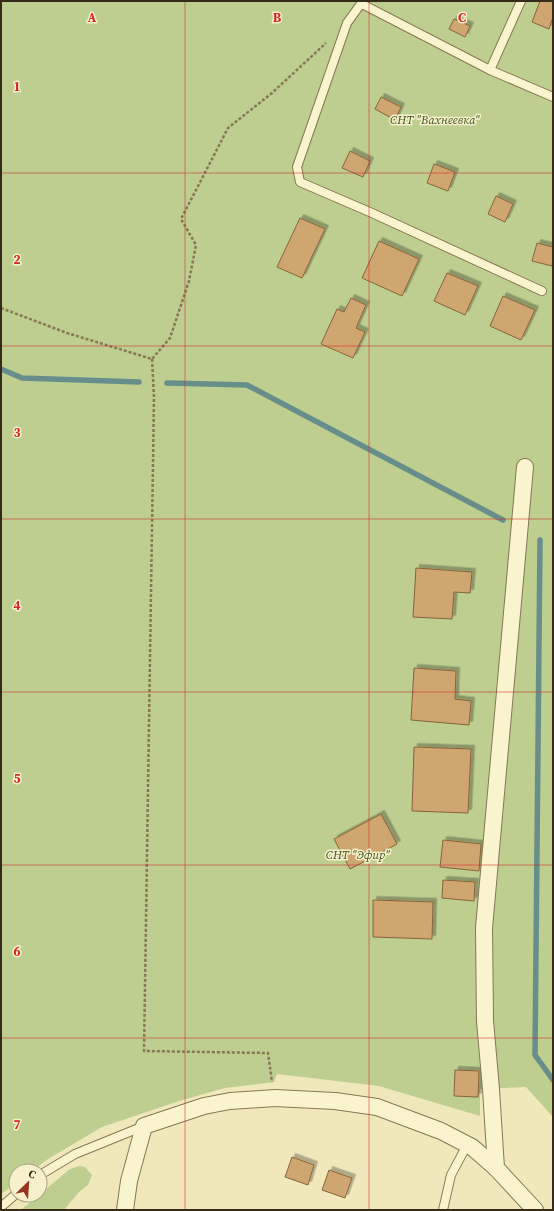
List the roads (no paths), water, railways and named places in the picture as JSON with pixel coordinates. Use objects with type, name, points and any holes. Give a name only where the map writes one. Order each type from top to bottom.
[{"type":"street","points":[[496,1168],[485,1021],[484,928],[525,467]]},
{"type":"street","points":[[117,1210],[129,1181],[144,1126],[204,1106],[230,1101],[275,1098],[335,1101],[377,1107],[441,1131],[467,1145],[496,1168],[535,1210]]},
{"type":"street","points":[[125,1210],[129,1181]]},
{"type":"lane","points":[[490,70],[521,1]]},
{"type":"lane","points":[[542,291],[372,213],[300,182],[297,167],[347,23],[363,2],[490,70],[553,97]]},
{"type":"lane","points":[[48,1170],[75,1154],[144,1126]]},
{"type":"lane","points":[[443,1210],[451,1175],[467,1145]]},
{"type":"waterway","points":[[1,369],[22,378],[139,382]]},
{"type":"waterway","points":[[167,383],[247,385],[503,520]]},
{"type":"waterway","points":[[540,540],[535,1055],[553,1080]]},
{"type":"park label","name":"СНТ \"Вахнеевка\"","points":[[435,120]]},
{"type":"park label","name":"СНТ \"Эфир\"","points":[[358,855]]}]
